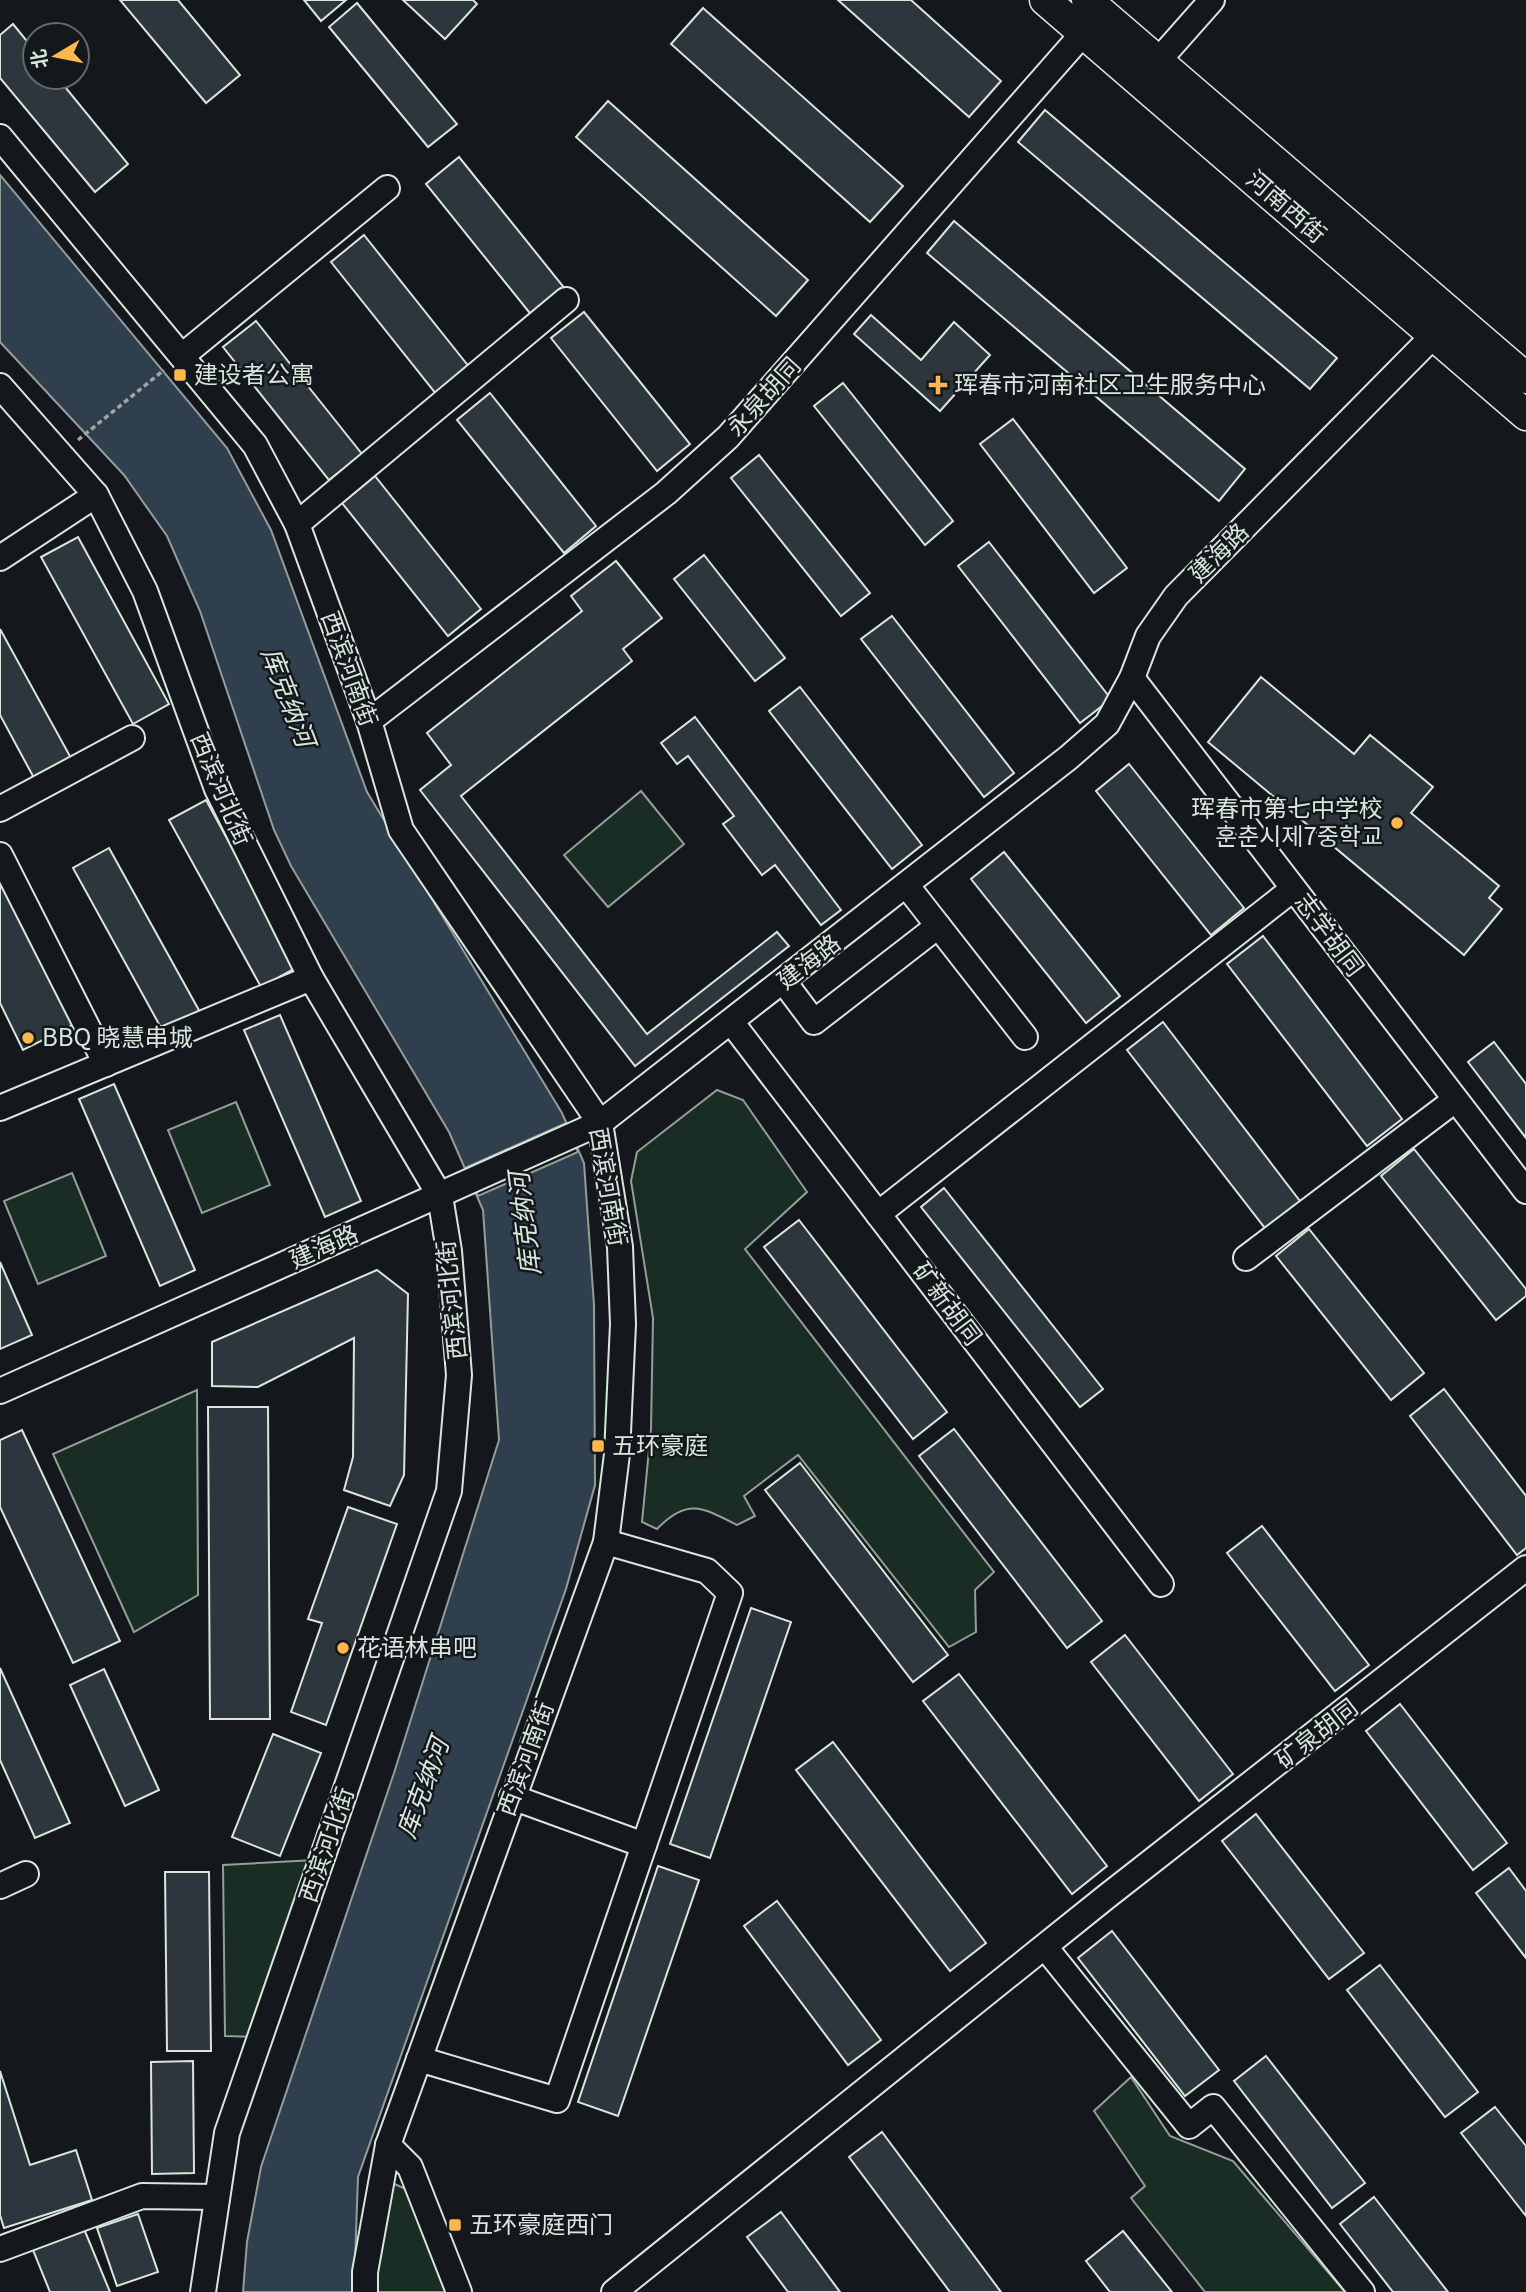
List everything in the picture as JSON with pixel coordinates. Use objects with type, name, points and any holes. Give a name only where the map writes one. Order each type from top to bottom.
[{"type":"main road","name":"河南西街","points":[[1045,0],[1091,15],[1158,61],[1444,326],[1526,415]]},
{"type":"main road","name":"河南西街","points":[[1091,15],[1444,326],[1526,378]]},
{"type":"street","points":[[1158,61],[1212,0]]},
{"type":"street","name":"永泉胡同","points":[[369,720],[666,492],[729,437],[1091,15]]},
{"type":"street","name":"西滨河南街","points":[[0,137],[175,361],[255,445],[297,524],[369,720],[401,830],[600,1124],[620,1247],[623,1324],[617,1454],[606,1542],[388,2145],[365,2272],[365,2292]]},
{"type":"street","points":[[175,361],[387,188]]},
{"type":"street","points":[[297,524],[566,300]]},
{"type":"street","name":"建海路","points":[[0,1391],[600,1124],[907,886],[1107,724],[1132,678],[1148,636],[1176,596],[1444,326]]},
{"type":"street","name":"西滨河北街","points":[[0,386],[96,495],[145,591],[217,789],[311,978],[448,1192],[449,1251],[459,1375],[449,1490],[227,2133],[203,2292]]},
{"type":"street","points":[[0,558],[96,495]]},
{"type":"street","name":"志学胡同","points":[[1132,678],[1526,1191]]},
{"type":"street","points":[[0,809],[132,738]]},
{"type":"street","points":[[0,855],[106,1064]]},
{"type":"street","points":[[907,886],[1025,1037]]},
{"type":"street","points":[[878,1214],[1293,889]]},
{"type":"street","points":[[783,982],[814,1022],[938,926]]},
{"type":"street","points":[[0,1108],[311,978]]},
{"type":"street","name":"矿新胡同","points":[[732,1023],[1161,1584]]},
{"type":"street","points":[[1246,1258],[1455,1101]]},
{"type":"street","points":[[419,2059],[556,2100],[730,1592],[707,1571],[606,1542]]},
{"type":"street","name":"矿泉胡同","points":[[614,2292],[1106,1897],[1526,1568]]},
{"type":"street","points":[[512,1797],[644,1844]]},
{"type":"street","points":[[0,1886],[26,1874]]},
{"type":"street","points":[[1045,1947],[1189,2126],[1213,2107],[1362,2292]]},
{"type":"street","points":[[388,2145],[410,2168],[459,2292]]},
{"type":"street","points":[[0,2249],[142,2196],[217,2197]]},
{"type":"path","points":[[82,436],[175,361]]},
{"type":"green space","points":[[641,791],[684,844],[608,907],[564,855]]},
{"type":"green space","points":[[717,1090],[743,1100],[807,1192],[745,1249],[994,1572],[975,1590],[976,1632],[949,1647],[798,1455],[744,1496],[755,1516],[737,1525],[704,1510],[695,1509],[677,1513],[657,1529],[642,1522],[651,1429],[653,1318],[631,1181],[637,1152]]},
{"type":"green space","points":[[236,1102],[270,1185],[202,1213],[168,1130]]},
{"type":"green space","points":[[72,1173],[106,1256],[38,1284],[4,1201]]},
{"type":"green space","points":[[197,1390],[198,1595],[134,1632],[53,1454]]},
{"type":"green space","points":[[314,1860],[256,2037],[225,2036],[223,1865]]},
{"type":"green space","points":[[1131,2077],[1170,2136],[1233,2161],[1345,2292],[1205,2292],[1131,2198],[1145,2186],[1094,2111]]},
{"type":"green space","points":[[390,2182],[408,2190],[449,2292],[376,2292],[375,2270]]},
{"type":"water","name":"库克纳河","points":[[0,175],[227,448],[271,530],[367,792],[562,1113],[584,1163],[594,1305],[595,1485],[566,1589],[358,2177],[354,2292],[243,2292],[247,2242],[261,2167],[394,1773],[499,1440],[483,1210],[449,1132],[291,866],[274,830],[200,611],[167,536],[124,475],[0,342]]},
{"type":"pier","points":[[566,1123],[578,1152],[478,1196],[465,1168]]},
{"type":"building","points":[[120,0],[178,0],[240,75],[206,103]]},
{"type":"building","points":[[304,0],[346,0],[321,21]]},
{"type":"building","points":[[403,0],[473,0],[477,4],[445,39]]},
{"type":"building","points":[[838,0],[911,0],[1001,81],[969,117]]},
{"type":"building","points":[[357,3],[457,124],[428,147],[329,27]]},
{"type":"building","points":[[703,8],[903,186],[870,222],[671,44]]},
{"type":"building","points":[[13,24],[21,34],[21,91],[68,91],[128,164],[95,192],[0,78],[0,35]]},
{"type":"building","points":[[608,101],[808,280],[776,316],[576,137]]},
{"type":"building","points":[[1045,110],[1337,358],[1310,389],[1018,142]]},
{"type":"building","points":[[459,157],[566,290],[533,317],[426,184]]},
{"type":"building","points":[[954,221],[1245,469],[1219,501],[927,253]]},
{"type":"building","points":[[364,235],[470,368],[437,395],[331,262]]},
{"type":"building","points":[[584,312],[690,444],[657,471],[551,338]]},
{"type":"building","name":"珲春市河南社区卫生服务中心","points":[[871,315],[921,360],[954,322],[990,355],[940,411],[854,334]]},
{"type":"building","points":[[256,321],[362,454],[329,480],[223,347]]},
{"type":"building","points":[[843,383],[953,521],[925,545],[814,406]]},
{"type":"building","points":[[490,393],[596,526],[564,553],[457,420]]},
{"type":"building","points":[[1013,419],[1127,568],[1094,593],[980,444]]},
{"type":"building","points":[[759,455],[870,593],[841,616],[731,478]]},
{"type":"building","points":[[375,476],[481,609],[448,636],[342,503]]},
{"type":"building","points":[[78,537],[169,704],[133,724],[41,557]]},
{"type":"building","points":[[989,542],[1111,699],[1080,723],[958,566]]},
{"type":"building","points":[[704,555],[785,658],[755,681],[674,579]]},
{"type":"building","points":[[616,561],[662,618],[623,649],[632,661],[461,796],[647,1034],[777,932],[789,946],[635,1066],[420,790],[451,765],[427,733],[582,611],[571,596]]},
{"type":"building","points":[[892,616],[1014,773],[984,797],[861,639]]},
{"type":"building","points":[[0,629],[71,758],[34,778],[0,715]]},
{"type":"building","points":[[1261,677],[1354,754],[1370,735],[1433,787],[1411,813],[1499,886],[1489,898],[1502,909],[1464,955],[1208,742]]},
{"type":"building","points":[[800,687],[922,845],[892,869],[769,711]]},
{"type":"building","points":[[695,717],[841,910],[821,925],[775,865],[762,875],[723,824],[734,816],[688,756],[677,764],[661,743]]},
{"type":"building","points":[[1129,764],[1244,908],[1211,935],[1096,791]]},
{"type":"building","points":[[206,800],[297,967],[261,987],[169,820]]},
{"type":"building","points":[[109,848],[201,1014],[165,1035],[73,868]]},
{"type":"building","points":[[1004,852],[1120,996],[1086,1023],[971,879]]},
{"type":"building","points":[[0,878],[73,1025],[23,1050],[0,1003]]},
{"type":"building","points":[[1263,936],[1402,1119],[1367,1146],[1227,964]]},
{"type":"building","points":[[280,1015],[361,1201],[325,1217],[244,1030]]},
{"type":"building","points":[[1163,1022],[1303,1205],[1268,1232],[1127,1050]]},
{"type":"building","points":[[1494,1042],[1526,1084],[1526,1138],[1468,1062]]},
{"type":"building","points":[[114,1084],[195,1270],[160,1286],[79,1099]]},
{"type":"building","points":[[1414,1149],[1526,1289],[1526,1296],[1496,1320],[1381,1176]]},
{"type":"building","points":[[944,1188],[1103,1389],[1080,1407],[921,1207]]},
{"type":"building","points":[[799,1220],[947,1412],[913,1439],[764,1247]]},
{"type":"building","points":[[1309,1229],[1424,1373],[1391,1400],[1276,1256]]},
{"type":"building","points":[[0,1262],[32,1335],[0,1349]]},
{"type":"building","points":[[377,1270],[408,1294],[404,1475],[390,1506],[344,1490],[353,1457],[354,1338],[258,1387],[212,1386],[212,1342]]},
{"type":"building","points":[[1444,1389],[1526,1496],[1526,1548],[1517,1555],[1410,1416]]},
{"type":"building","points":[[208,1407],[268,1407],[270,1719],[210,1719]]},
{"type":"building","points":[[954,1429],[1102,1621],[1067,1648],[919,1456]]},
{"type":"building","points":[[22,1430],[120,1641],[73,1663],[0,1507],[0,1440]]},
{"type":"building","points":[[800,1463],[948,1655],[913,1682],[765,1490]]},
{"type":"building","points":[[348,1507],[397,1524],[326,1725],[291,1712],[322,1623],[308,1619]]},
{"type":"building","points":[[1262,1526],[1369,1665],[1335,1691],[1227,1553]]},
{"type":"building","points":[[751,1608],[791,1622],[710,1858],[670,1844]]},
{"type":"building","points":[[1125,1635],[1233,1774],[1199,1801],[1091,1662]]},
{"type":"building","points":[[0,1668],[70,1823],[35,1838],[0,1760]]},
{"type":"building","points":[[104,1669],[159,1790],[125,1806],[70,1685]]},
{"type":"building","points":[[959,1674],[1107,1866],[1072,1894],[923,1701]]},
{"type":"building","points":[[1400,1704],[1507,1843],[1473,1870],[1366,1731]]},
{"type":"building","points":[[273,1734],[321,1753],[280,1856],[232,1837]]},
{"type":"building","points":[[833,1742],[986,1943],[950,1971],[796,1770]]},
{"type":"building","points":[[1256,1814],[1364,1953],[1329,1979],[1222,1841]]},
{"type":"building","points":[[658,1866],[699,1880],[618,2116],[578,2102]]},
{"type":"building","points":[[1509,1868],[1526,1891],[1526,1958],[1476,1893]]},
{"type":"building","points":[[165,1872],[209,1872],[211,2051],[167,2051]]},
{"type":"building","points":[[777,1901],[881,2040],[848,2065],[744,1926]]},
{"type":"building","points":[[1112,1931],[1219,2070],[1185,2096],[1078,1958]]},
{"type":"building","points":[[1380,1965],[1478,2092],[1445,2117],[1347,1990]]},
{"type":"building","points":[[1266,2056],[1365,2183],[1332,2208],[1234,2081]]},
{"type":"building","points":[[193,2061],[194,2173],[152,2174],[151,2062]]},
{"type":"building","points":[[0,2071],[30,2165],[76,2150],[92,2200],[4,2228],[0,2215]]},
{"type":"building","points":[[1495,2107],[1526,2146],[1526,2216],[1461,2133]]},
{"type":"building","points":[[882,2132],[1001,2292],[950,2292],[849,2157]]},
{"type":"building","points":[[1374,2197],[1448,2292],[1393,2292],[1340,2224]]},
{"type":"building","points":[[781,2212],[840,2292],[788,2292],[747,2237]]},
{"type":"building","points":[[138,2214],[158,2272],[117,2286],[97,2228]]},
{"type":"building","points":[[82,2224],[110,2292],[50,2292],[31,2245]]},
{"type":"building","points":[[1123,2231],[1172,2292],[1110,2292],[1086,2261]]},
{"type":"place","name":"建设者公寓","points":[[180,375]]},
{"type":"place","name":"珲春市河南社区卫生服务中心","points":[[938,385]]},
{"type":"place","name":"珲春市第七中学校 훈춘시제7중학교","points":[[1397,823]]},
{"type":"place","name":"BBQ 晓慧串城","points":[[28,1038]]},
{"type":"place","name":"五环豪庭","points":[[598,1446]]},
{"type":"place","name":"花语林串吧","points":[[343,1648]]},
{"type":"place","name":"五环豪庭西门","points":[[455,2225]]}]
